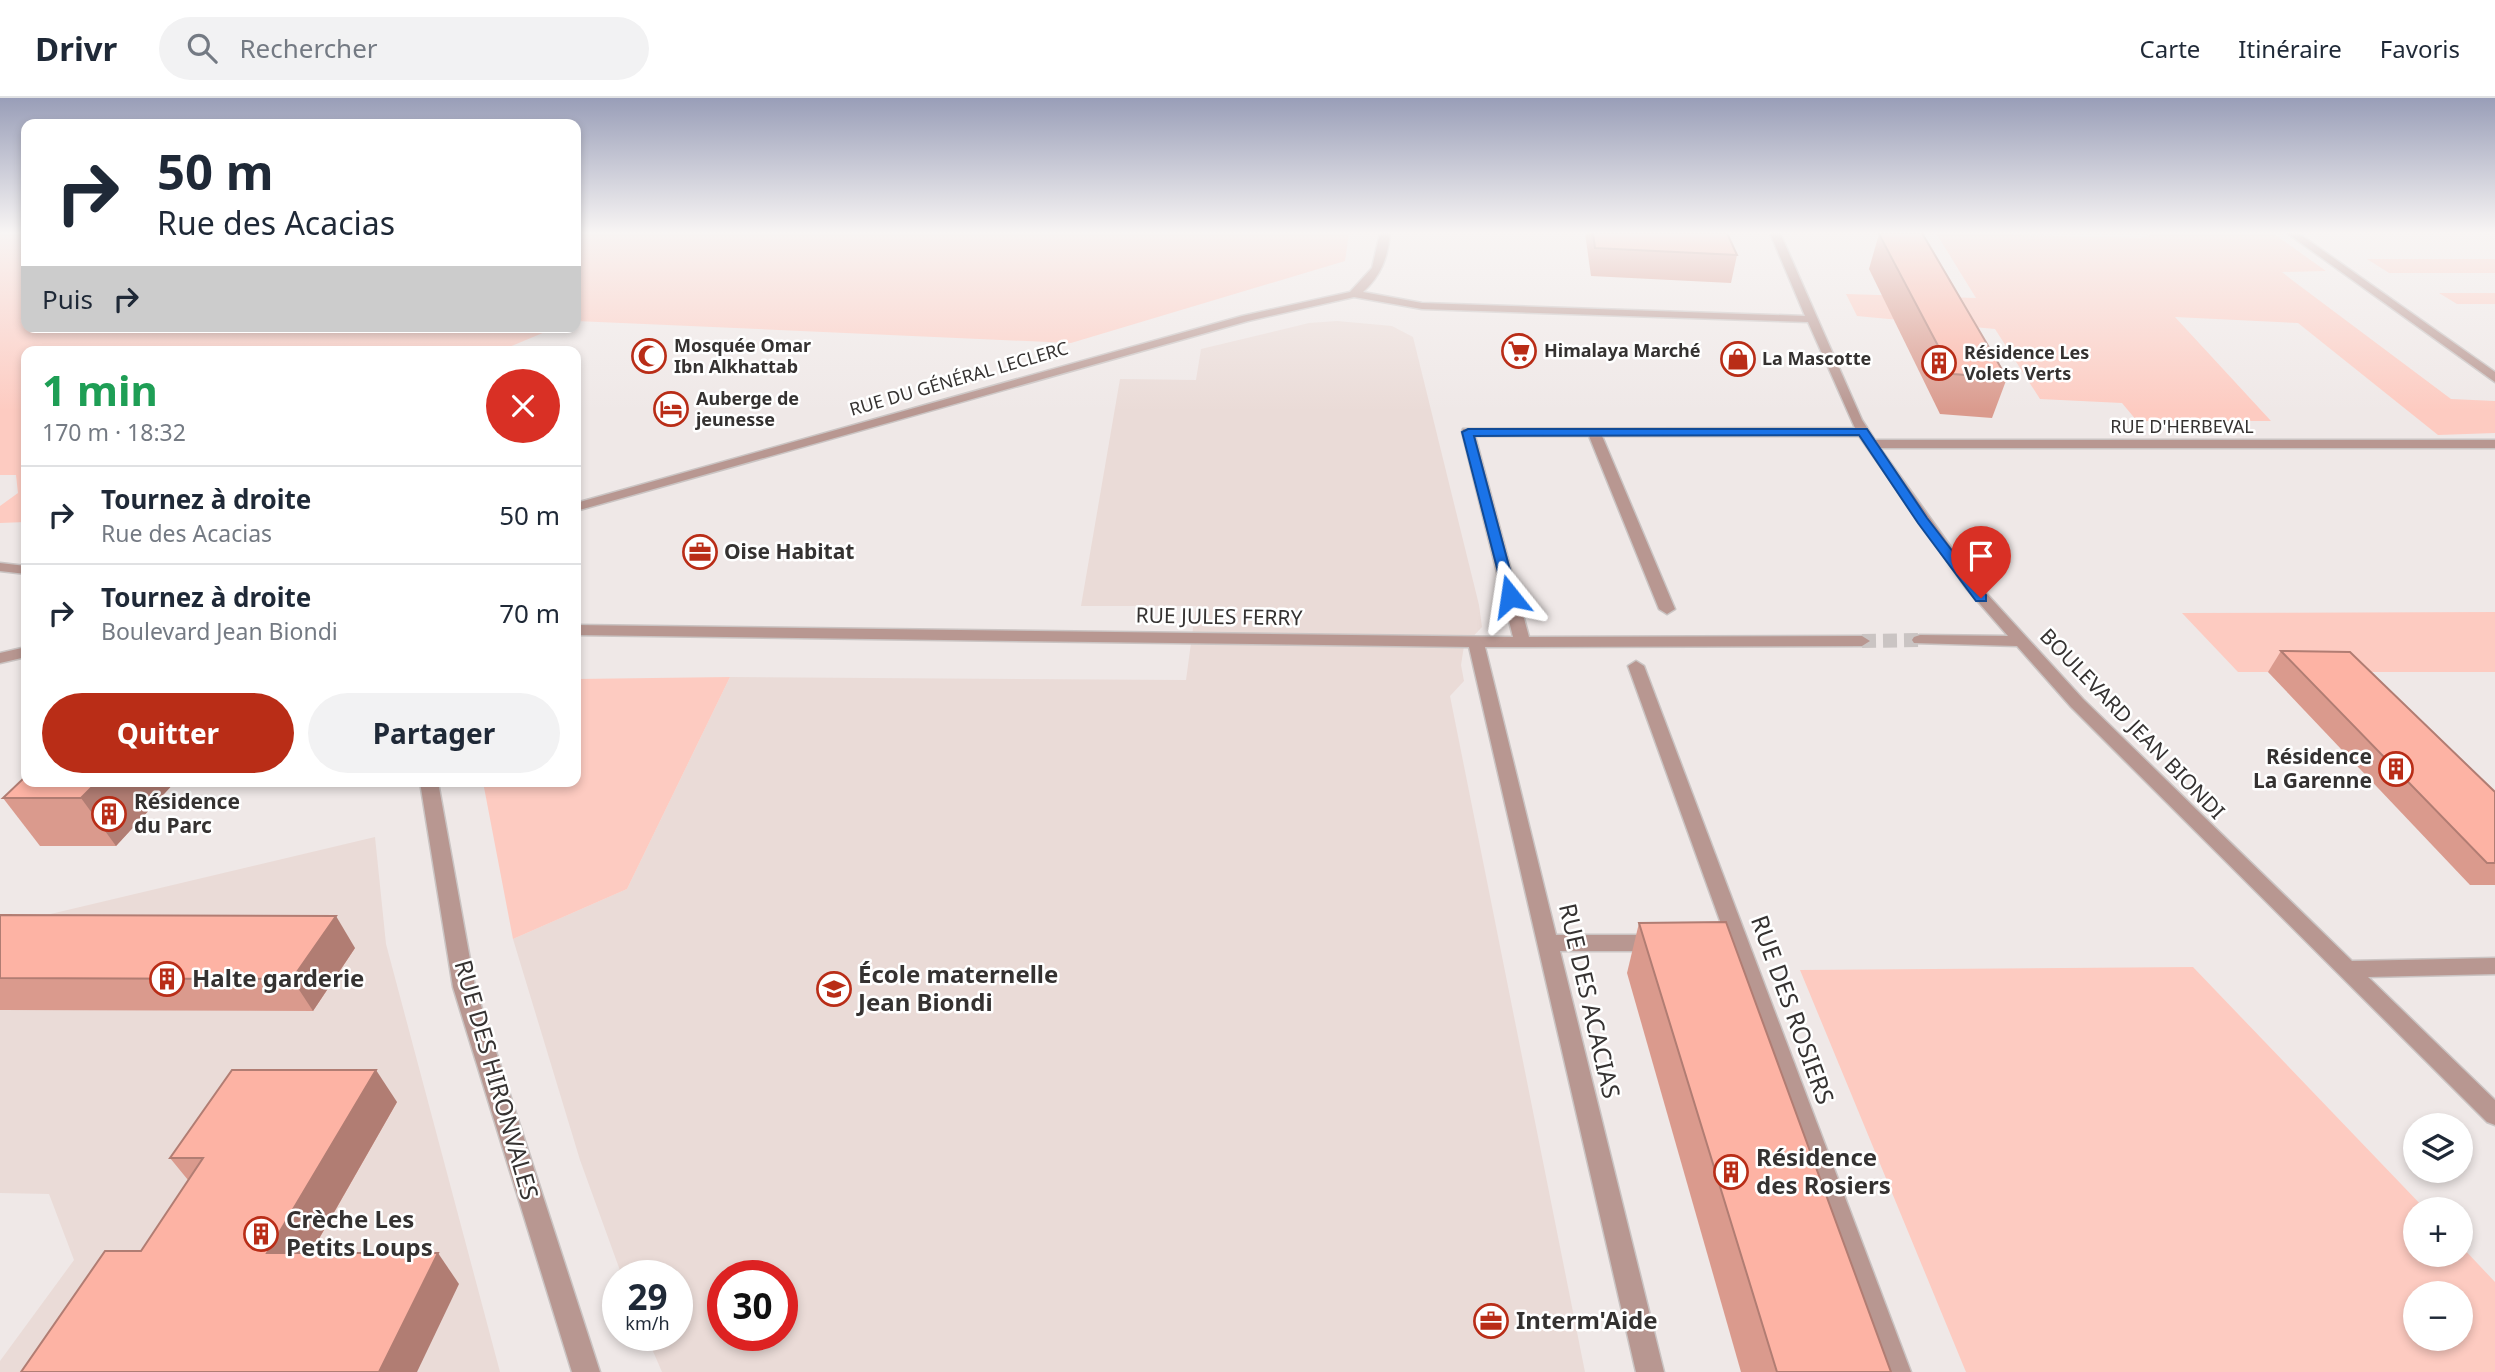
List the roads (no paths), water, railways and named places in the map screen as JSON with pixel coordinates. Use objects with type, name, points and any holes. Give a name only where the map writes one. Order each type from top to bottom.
[{"type":"street","name":"BOULEVARD JEAN BIONDI","points":[[1800,292],[1866,438],[1970,585],[2077,703],[2495,1115]]},
{"type":"street","points":[[2375,292],[2495,378]]},
{"type":"street","points":[[1354,294],[1408,305],[1811,320]]},
{"type":"street","name":"RUE DU GÉNÉRAL LECLERC","points":[[581,506],[1246,318],[1354,294]]},
{"type":"street","points":[[1522,642],[1468,432],[1866,438]]},
{"type":"street","points":[[1594,432],[1667,609]]},
{"type":"street","name":"RUE D'HERBEVAL","points":[[1866,438],[2495,444]]},
{"type":"street","points":[[0,566],[21,569]]},
{"type":"street","name":"RUE JULES FERRY","points":[[581,630],[1476,642],[1863,641]]},
{"type":"street","points":[[1920,640],[2020,641]]},
{"type":"street","name":"RUE DES ACACIAS","points":[[1476,642],[1650,1372]]},
{"type":"street","points":[[0,658],[21,653]]},
{"type":"street","name":"RUE DES ROSIERS","points":[[1636,666],[1898,1372]]},
{"type":"street","name":"RUE DES HIRONVALES","points":[[430,787],[464,987],[586,1372]]},
{"type":"street","points":[[1548,943],[1671,943]]},
{"type":"street","points":[[1712,943],[1740,943]]},
{"type":"street","points":[[2345,969],[2495,966]]},
{"type":"tunnel","points":[[1862,641],[1920,640]]},
{"type":"place","name":"Himalaya Marché","points":[[1519,351]]},
{"type":"place","name":"Mosquée Omar Ibn Alkhattab","points":[[649,356]]},
{"type":"place","name":"La Mascotte","points":[[1738,359]]},
{"type":"place","name":"Résidence Les Volets Verts","points":[[1939,363]]},
{"type":"place","name":"Auberge de jeunesse","points":[[671,409]]},
{"type":"place","name":"Oise Habitat","points":[[700,552]]},
{"type":"place","name":"Résidence La Garenne","points":[[2396,769]]},
{"type":"place","name":"Résidence du Parc","points":[[109,814]]},
{"type":"place","name":"Halte garderie","points":[[167,979]]},
{"type":"place","name":"École maternelle Jean Biondi","points":[[834,989]]},
{"type":"place","name":"Résidence des Rosiers","points":[[1731,1172]]},
{"type":"place","name":"Crèche Les Petits Loups","points":[[261,1234]]},
{"type":"place","name":"Interm'Aide","points":[[1491,1321]]}]
